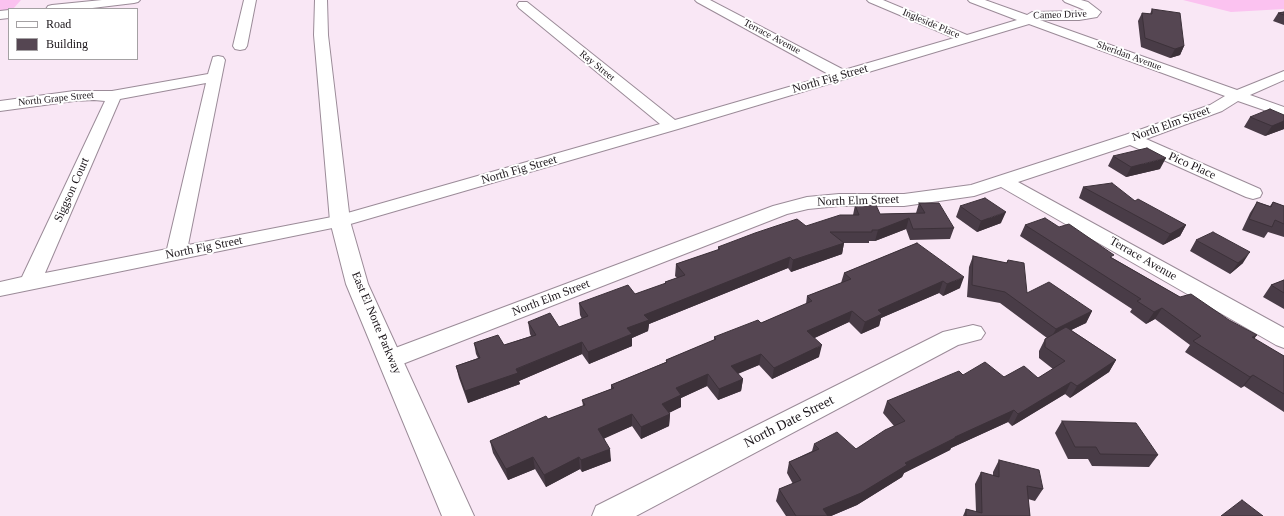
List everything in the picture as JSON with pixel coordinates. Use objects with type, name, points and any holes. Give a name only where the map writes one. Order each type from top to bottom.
[{"type":"main road","name":"East El Norte Parkway","points":[[321,0],[321,35],[340,221],[357,284],[391,359],[458,516]]},
{"type":"street","points":[[56,8],[74,4],[134,0]]},
{"type":"street","points":[[240,46],[250,0]]},
{"type":"street","name":"Terrace Avenue","points":[[701,0],[842,75]]},
{"type":"street","name":"Ingleside Place","points":[[873,0],[966,39]]},
{"type":"street","name":"Sheridan Avenue","points":[[974,0],[1284,112]]},
{"type":"street","name":"Cameo Drive","points":[[1024,18],[1079,16],[1093,14],[1095,12],[1084,5],[1069,0]]},
{"type":"street","name":"Ray Street","points":[[523,6],[672,126]]},
{"type":"street","name":"North Fig Street","points":[[0,289],[340,221],[672,126],[966,39],[1024,18]]},
{"type":"street","name":"North Grape Street","points":[[0,106],[94,94],[112,96],[216,69],[176,254]]},
{"type":"street","name":"North Elm Street","points":[[391,359],[780,210],[807,203],[839,200],[912,199],[974,190],[1216,108],[1237,95],[1284,75]]},
{"type":"street","name":"Siggson Court","points":[[30,283],[113,101],[112,96]]},
{"type":"street","name":"Pico Place","points":[[1130,138],[1253,193]]},
{"type":"street","name":"Terrace Avenue","points":[[1002,180],[1284,339]]},
{"type":"street","name":"North Date Street","points":[[608,516],[951,338],[973,333]]},
{"type":"shaded area","points":[[0,0],[21,0],[14,8],[8,8],[8,11],[0,12]]},
{"type":"shaded area","points":[[1183,0],[1284,0],[1284,9],[1231,12]]},
{"type":"building","points":[[1152,9],[1180,13],[1184,46],[1175,49],[1145,38],[1142,13],[1152,14]]},
{"type":"building","points":[[1270,109],[1284,115],[1284,121],[1272,126],[1250,117]]},
{"type":"building","points":[[1147,148],[1166,158],[1131,167],[1113,156]]},
{"type":"building","points":[[1112,183],[1135,201],[1138,199],[1186,225],[1170,234],[1083,187]]},
{"type":"building","points":[[985,198],[1006,212],[981,221],[960,206]]},
{"type":"building","points":[[1257,202],[1271,207],[1273,202],[1284,206],[1284,224],[1275,220],[1272,227],[1249,219]]},
{"type":"building","points":[[919,203],[939,203],[954,228],[913,229],[909,218],[878,230],[872,230],[872,232],[830,232],[844,243],[793,260],[790,257],[644,315],[649,320],[627,328],[632,334],[588,352],[582,342],[516,369],[518,373],[465,391],[456,366],[480,358],[474,343],[498,335],[504,345],[536,335],[528,322],[550,313],[559,327],[588,316],[579,303],[628,285],[635,294],[666,283],[665,282],[685,275],[676,264],[720,249],[718,247],[755,233],[797,219],[806,226],[840,215],[859,215],[855,205],[876,205],[880,214],[925,213]]},
{"type":"building","points":[[1045,218],[1059,227],[1069,224],[1114,255],[1110,257],[1180,297],[1191,294],[1229,320],[1257,335],[1252,337],[1284,356],[1284,394],[1253,375],[1250,377],[1193,341],[1201,336],[1162,308],[1154,312],[1137,301],[1141,299],[1025,225]]},
{"type":"building","points":[[1213,232],[1250,252],[1238,263],[1196,240]]},
{"type":"building","points":[[917,243],[964,277],[947,284],[943,281],[878,310],[882,314],[865,322],[852,311],[807,331],[822,345],[774,368],[761,354],[731,366],[743,379],[719,389],[708,374],[676,388],[681,395],[662,404],[670,414],[641,427],[632,414],[598,429],[610,449],[581,460],[579,457],[544,475],[533,457],[506,469],[490,441],[546,416],[548,419],[585,405],[582,400],[614,388],[611,385],[667,362],[666,360],[716,339],[714,337],[758,320],[761,323],[812,301],[807,296],[851,279],[844,273]]},
{"type":"building","points":[[973,256],[1007,263],[1008,260],[1024,263],[1027,293],[1049,282],[1092,311],[1056,329],[1005,292],[972,285]]},
{"type":"building","points":[[1284,280],[1284,293],[1271,285]]},
{"type":"building","points":[[1066,327],[1116,360],[1077,386],[1071,382],[1018,414],[1014,410],[955,437],[905,463],[907,465],[861,493],[823,509],[828,516],[796,516],[779,489],[801,480],[789,462],[819,449],[814,444],[837,432],[856,449],[885,430],[905,421],[887,401],[959,371],[963,375],[985,362],[1004,377],[1024,366],[1038,378],[1065,361],[1045,347],[1045,339]]},
{"type":"building","points":[[1062,421],[1136,423],[1158,455],[1100,454],[1096,447],[1075,447]]},
{"type":"building","points":[[999,460],[1039,470],[1043,489],[1027,486],[1030,516],[966,516],[966,509],[982,513],[981,472],[999,477]]},
{"type":"building","points":[[1242,500],[1263,516],[1221,516]]}]
